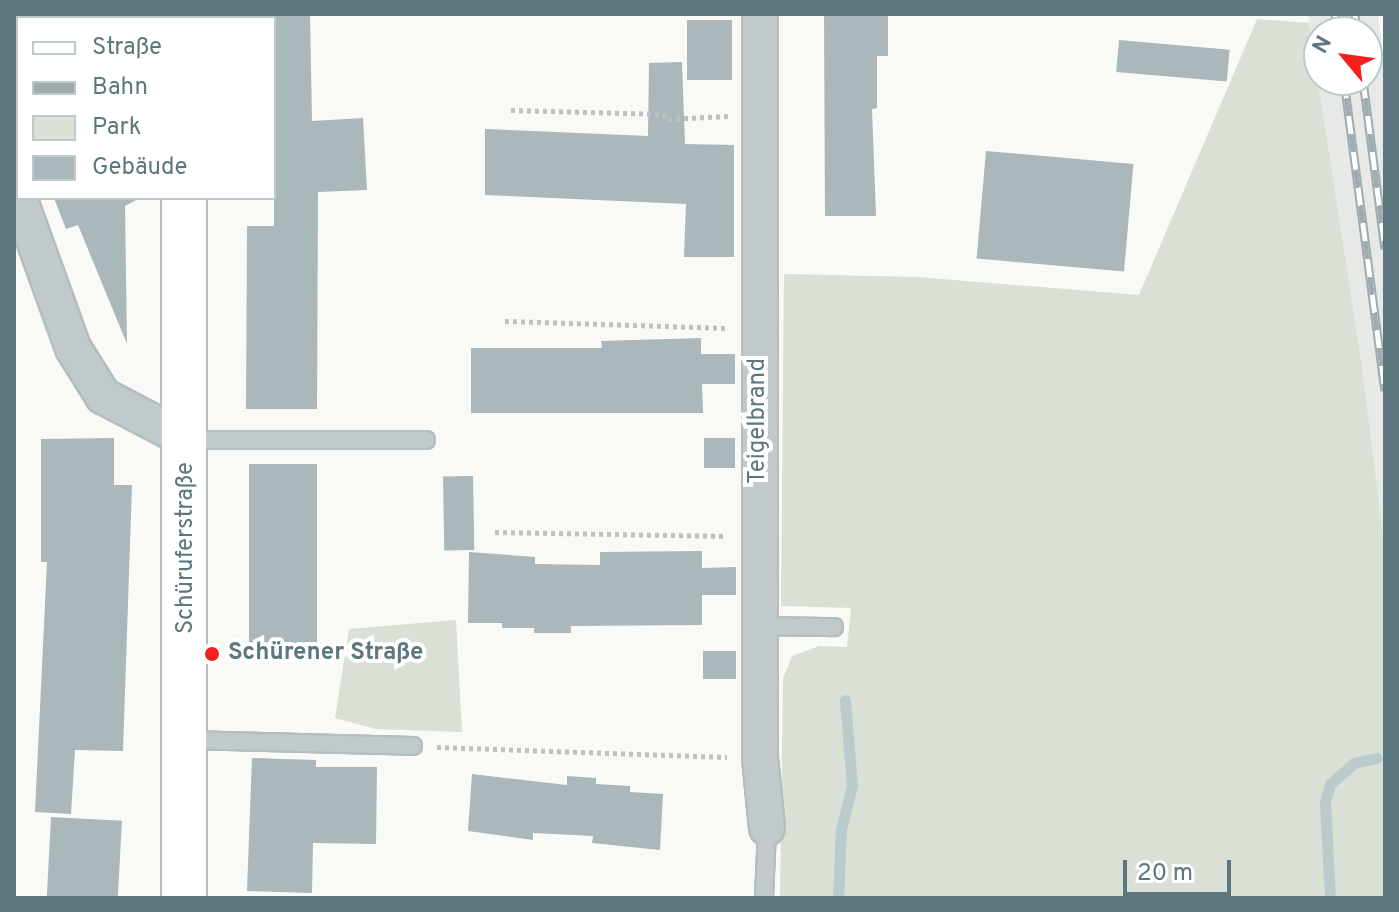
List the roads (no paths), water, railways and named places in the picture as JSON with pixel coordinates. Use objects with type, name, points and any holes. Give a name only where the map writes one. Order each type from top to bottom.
[{"type":"main road","name":"Schüruferstraße","points":[[184,200],[187,740],[184,898]]},
{"type":"street","name":"Teigelbrand","points":[[760,14],[760,758],[767,828]]},
{"type":"street","points":[[20,200],[73,348],[103,396],[187,440]]},
{"type":"lane","points":[[187,440],[426,440]]},
{"type":"lane","points":[[760,626],[834,627]]},
{"type":"lane","points":[[187,740],[413,746]]},
{"type":"lane","points":[[764,898],[767,828]]},
{"type":"lane","points":[[766,875],[773,898]]},
{"type":"waterway","points":[[838,898],[841,829],[852,786],[845,700]]},
{"type":"waterway","points":[[1330,898],[1325,802],[1330,784],[1354,763],[1376,758]]},
{"type":"railway","points":[[1346,96],[1385,390]]},
{"type":"railway","points":[[1365,96],[1385,249]]},
{"type":"place","name":"Schürener Straße","points":[[212,654]]}]
